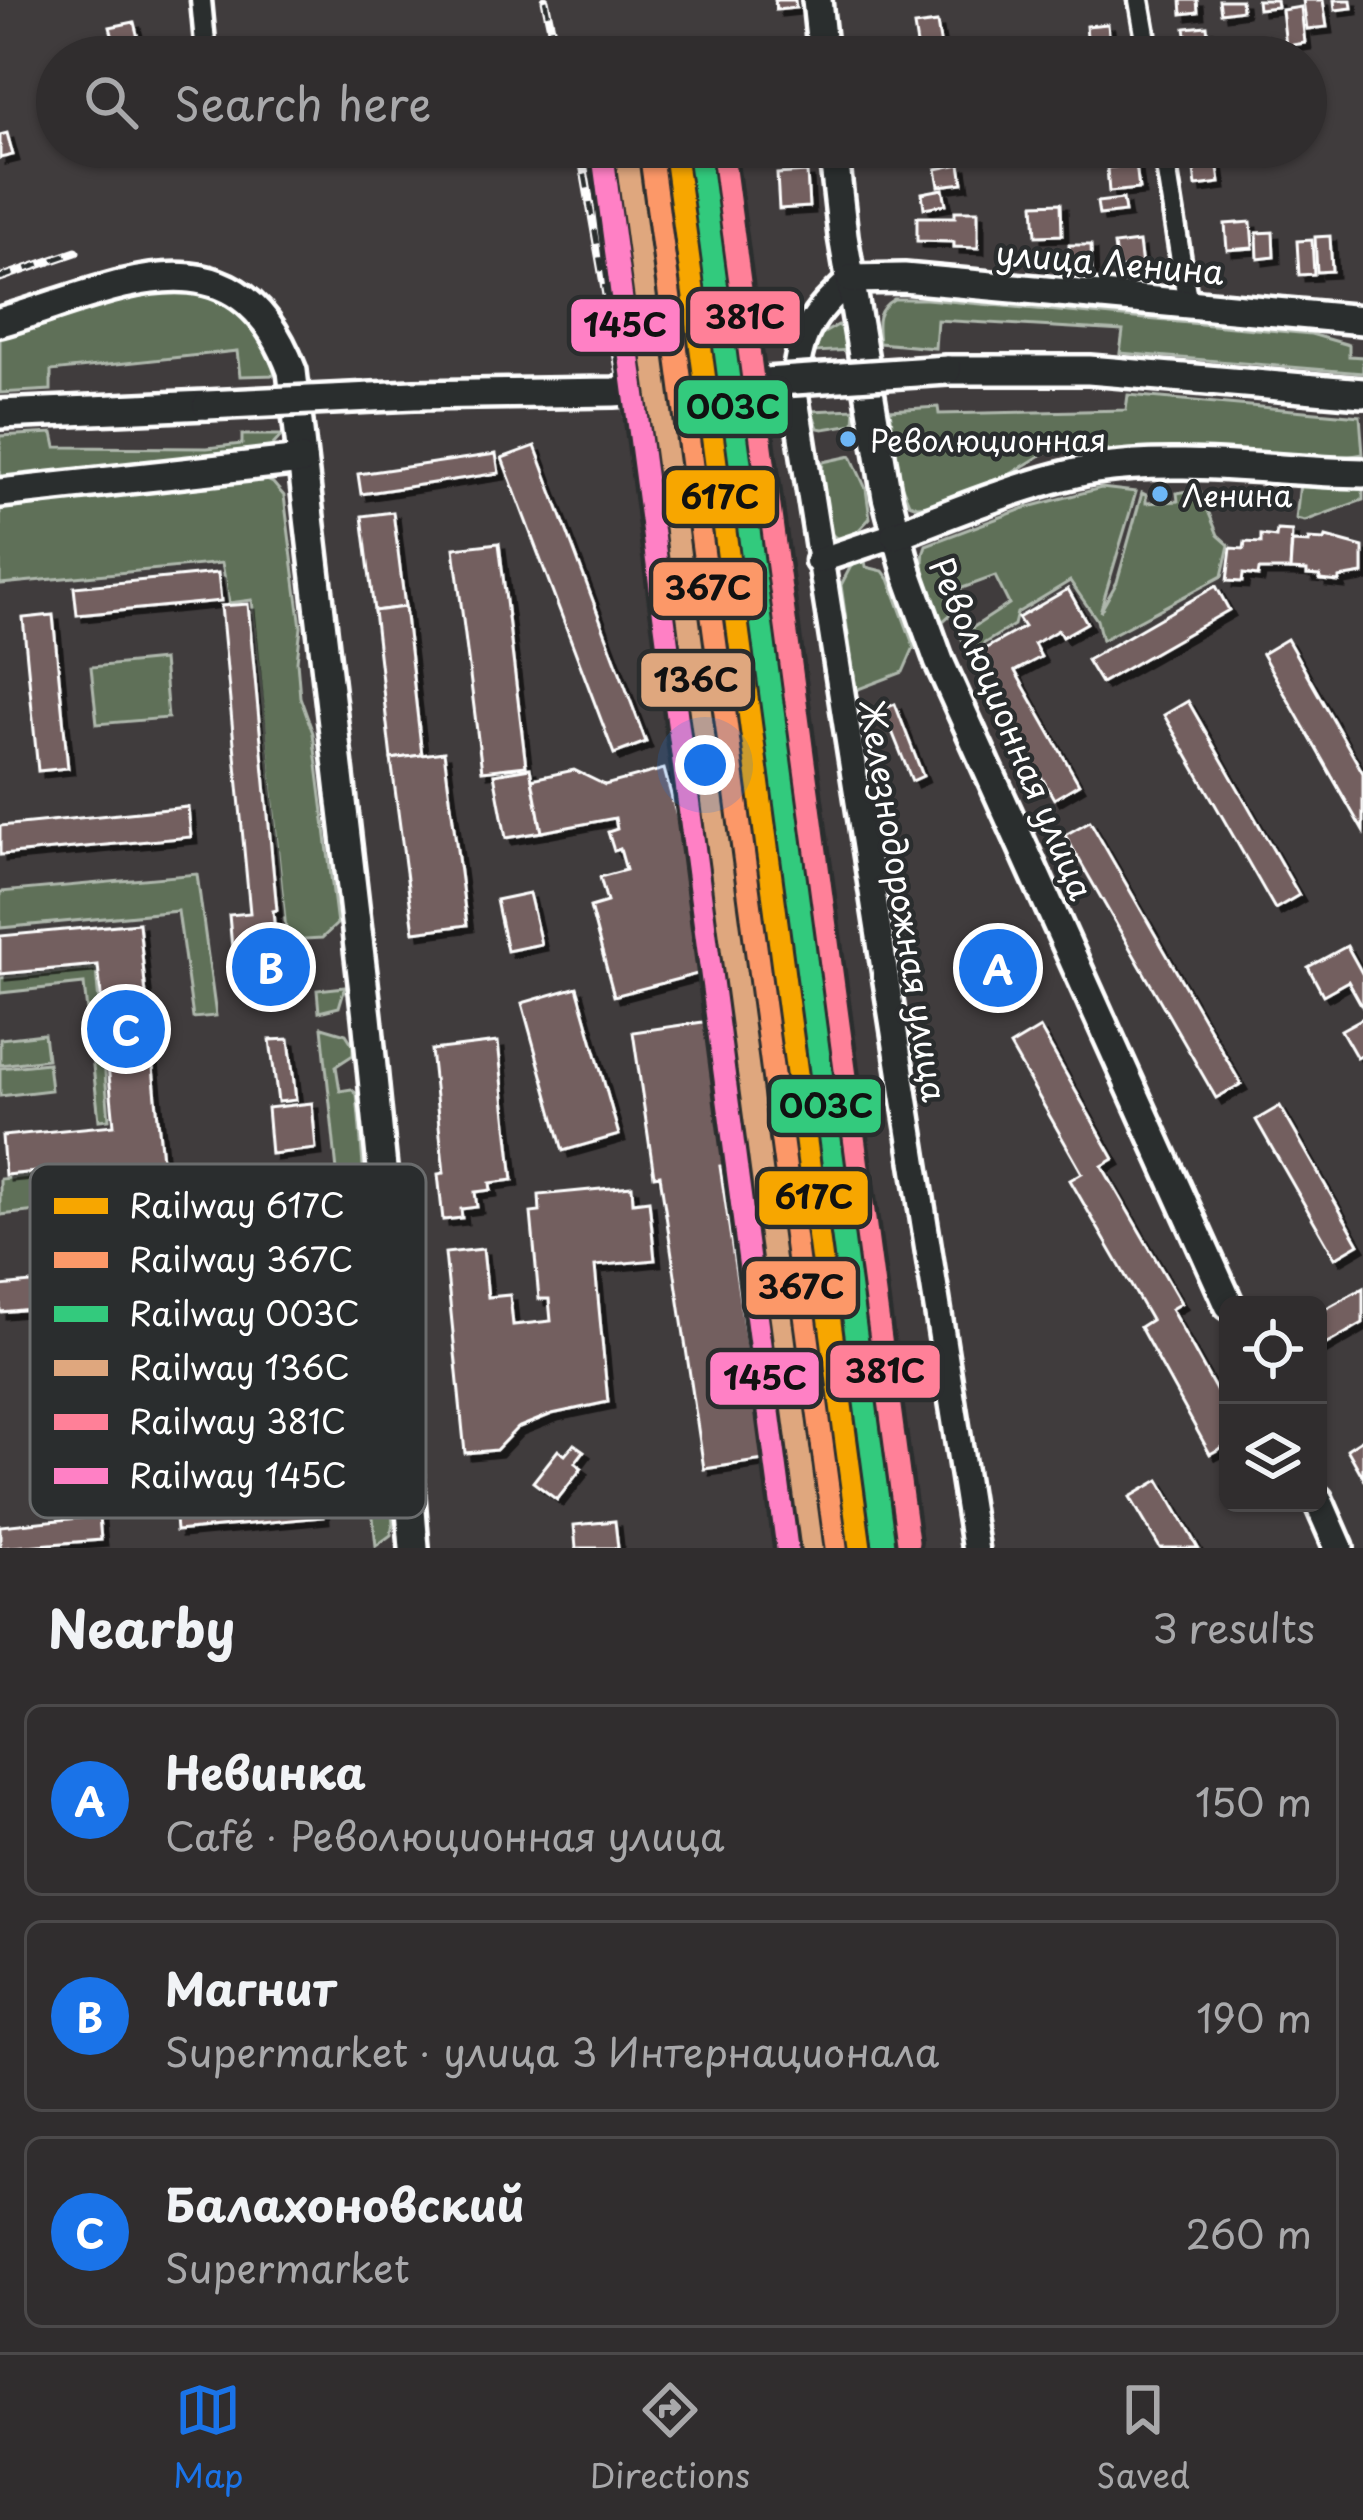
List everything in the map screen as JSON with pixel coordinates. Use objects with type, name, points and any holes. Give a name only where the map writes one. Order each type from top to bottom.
[{"type":"main road","points":[[818,0],[822,36]]},
{"type":"main road","name":"Революционная улица","points":[[836,168],[850,279],[896,535],[939,661],[1225,1296]]},
{"type":"main road","points":[[0,322],[135,282],[182,276],[209,279],[229,288],[259,313],[281,344],[292,371],[382,1164]]},
{"type":"main road","name":"улица Ленина","points":[[850,279],[904,278],[1363,320]]},
{"type":"main road","points":[[0,414],[414,395],[613,392],[946,370],[1090,370],[1361,393]]},
{"type":"main road","points":[[0,493],[302,460]]},
{"type":"main road","points":[[1331,472],[1363,461]]},
{"type":"main road","points":[[896,535],[997,498],[1096,470],[1179,466],[1363,473]]},
{"type":"main road","points":[[1324,1512],[1340,1548]]},
{"type":"main road","points":[[412,1518],[414,1548]]},
{"type":"street","points":[[201,0],[204,36]]},
{"type":"street","points":[[1139,0],[1145,36]]},
{"type":"street","points":[[1166,168],[1188,305]]},
{"type":"street","name":"Железнодорожная улица","points":[[850,279],[811,319],[798,345],[794,389],[975,1548]]},
{"type":"street","points":[[818,561],[896,535]]},
{"type":"green space","points":[[167,289],[206,297],[236,312],[259,338],[275,375],[240,376],[237,351],[51,371],[51,390],[0,393],[0,334],[131,293]]},
{"type":"green space","points":[[894,299],[1311,334],[1349,345],[1349,356],[1363,357],[1363,373],[1120,353],[1123,331],[937,320],[935,348],[879,343],[880,312]]},
{"type":"green space","points":[[838,325],[848,333],[852,350],[815,352],[822,334]]},
{"type":"green space","points":[[1128,395],[1360,416],[1363,454],[1329,460],[1130,456],[1088,451],[1082,436],[1051,443],[1051,449],[1009,475],[930,505],[909,503],[901,484],[890,410],[938,407],[939,414],[1126,410]]},
{"type":"green space","points":[[855,409],[854,424],[823,429],[818,428],[812,411]]},
{"type":"green space","points":[[53,433],[56,447],[207,448],[242,444],[242,435],[282,435],[271,447],[0,482],[0,436]]},
{"type":"green space","points":[[851,456],[866,489],[870,518],[856,533],[858,540],[844,541],[834,536],[823,515],[822,474],[823,462]]},
{"type":"green space","points":[[260,477],[284,496],[301,627],[300,697],[313,733],[337,924],[322,938],[287,940],[252,600],[229,603],[222,563],[0,584],[0,499],[114,495]]},
{"type":"green space","points":[[1363,482],[1363,500],[1305,521],[1296,519],[1300,483]]},
{"type":"green space","points":[[1101,488],[1136,492],[1100,612],[1117,582],[1142,493],[1146,503],[1178,501],[1177,493],[1199,489],[1218,535],[1229,545],[1222,576],[1102,640],[1097,620],[1070,581],[1017,613],[1014,625],[970,652],[960,636],[1009,604],[995,576],[946,594],[952,613],[942,622],[925,574],[926,545],[1025,508]]},
{"type":"green space","points":[[865,561],[866,567],[883,571],[889,579],[914,647],[903,672],[856,690],[841,585],[851,566]]},
{"type":"green space","points":[[163,660],[168,718],[97,724],[91,667]]},
{"type":"green space","points":[[197,874],[216,1016],[193,1018],[178,911],[0,928],[0,892]]},
{"type":"green space","points":[[96,969],[109,1119],[99,1120],[84,984],[0,993],[0,978]]},
{"type":"green space","points":[[345,987],[339,1007],[319,1012],[317,990]]},
{"type":"green space","points":[[322,1027],[346,1034],[353,1045],[353,1055],[336,1066],[340,1091],[351,1089],[357,1094],[363,1164],[336,1164]]},
{"type":"green space","points":[[44,1034],[47,1059],[0,1065],[0,1039]]},
{"type":"green space","points":[[48,1063],[51,1090],[0,1096],[0,1068]]},
{"type":"green space","points":[[30,1176],[30,1212],[0,1215],[0,1179]]},
{"type":"green space","points":[[373,1518],[393,1518],[391,1535],[376,1546]]},
{"type":"building","points":[[775,0],[795,0],[796,8],[776,10]]},
{"type":"building","points":[[1181,0],[1197,0],[1198,12],[1182,14]]},
{"type":"building","points":[[1219,0],[1241,0],[1242,10],[1221,13]]},
{"type":"building","points":[[1257,0],[1276,0],[1277,7],[1258,9]]},
{"type":"building","points":[[1303,0],[1323,0],[1327,27],[1307,29]]},
{"type":"building","points":[[1334,0],[1351,0],[1352,8],[1335,10]]},
{"type":"building","points":[[1301,7],[1304,36],[1285,36],[1282,10]]},
{"type":"building","points":[[134,22],[138,36],[112,36],[110,27]]},
{"type":"building","points":[[937,23],[939,36],[916,36],[914,26]]},
{"type":"building","points":[[1108,24],[1109,36],[1087,36],[1086,26]]},
{"type":"building","points":[[1207,26],[1208,36],[1186,36],[1185,28]]},
{"type":"building","points":[[7,133],[13,155],[0,158],[0,135]]},
{"type":"building","points":[[961,168],[963,183],[939,186],[936,169]]},
{"type":"building","points":[[1107,168],[1136,168],[1139,189],[1109,192]]},
{"type":"building","points":[[1194,168],[1218,168],[1220,183],[1196,186]]},
{"type":"building","points":[[807,172],[809,207],[779,209],[777,174]]},
{"type":"building","points":[[943,189],[946,204],[924,208],[922,193]]},
{"type":"building","points":[[1123,199],[1125,212],[1099,215],[1097,202]]},
{"type":"building","points":[[1061,203],[1062,235],[1036,236],[1034,204]]},
{"type":"building","points":[[955,211],[978,211],[978,248],[917,241],[917,217],[955,217]]},
{"type":"building","points":[[1251,222],[1253,248],[1227,250],[1225,224]]},
{"type":"building","points":[[1273,232],[1274,257],[1258,259],[1257,233]]},
{"type":"building","points":[[1330,236],[1332,271],[1317,272],[1315,237]]},
{"type":"building","points":[[1312,240],[1314,274],[1299,275],[1297,241]]},
{"type":"building","points":[[1139,242],[1142,266],[1117,269],[1114,245]]},
{"type":"building","points":[[1069,245],[1091,245],[1092,275],[1070,275]]},
{"type":"building","points":[[535,446],[646,742],[614,754],[502,458]]},
{"type":"building","points":[[496,454],[499,473],[361,494],[358,474]]},
{"type":"building","points":[[393,512],[405,607],[374,611],[362,516]]},
{"type":"building","points":[[1277,530],[1292,531],[1290,570],[1259,570],[1258,576],[1243,574],[1242,582],[1227,581],[1231,548],[1244,549],[1245,542],[1261,543],[1261,535],[1276,537]]},
{"type":"building","points":[[1326,537],[1363,547],[1363,574],[1339,578],[1339,582],[1290,570],[1292,542]]},
{"type":"building","points":[[499,543],[526,766],[482,771],[454,548]]},
{"type":"building","points":[[218,573],[221,601],[77,615],[74,587]]},
{"type":"building","points":[[1216,586],[1229,610],[1101,683],[1087,660]]},
{"type":"building","points":[[1068,589],[1087,623],[1062,637],[1058,630],[1034,644],[1041,657],[1015,671],[1079,784],[1054,799],[972,656],[1024,627],[1018,618]]},
{"type":"building","points":[[248,604],[277,910],[273,911],[276,945],[288,944],[293,991],[243,996],[241,980],[235,981],[229,915],[250,913],[221,606]]},
{"type":"building","points":[[405,607],[422,755],[391,759],[374,611]]},
{"type":"building","points":[[53,615],[68,768],[38,771],[23,618]]},
{"type":"building","points":[[1287,639],[1363,773],[1363,831],[1262,654]]},
{"type":"building","points":[[1188,701],[1299,895],[1275,909],[1164,715]]},
{"type":"building","points":[[895,704],[923,776],[912,781],[883,709]]},
{"type":"building","points":[[444,752],[467,925],[414,932],[391,759]]},
{"type":"building","points":[[530,768],[542,832],[506,838],[494,774]]},
{"type":"building","points":[[664,769],[706,924],[693,927],[705,972],[614,996],[590,907],[607,902],[600,877],[626,870],[608,832],[617,829],[615,818],[542,832],[532,779],[574,770],[605,785]]},
{"type":"building","points":[[188,807],[191,837],[0,855],[0,826]]},
{"type":"building","points":[[1090,821],[1241,1084],[1216,1098],[1065,835]]},
{"type":"building","points":[[529,893],[541,944],[507,951],[496,900]]},
{"type":"building","points":[[139,923],[162,1160],[30,1164],[30,1173],[5,1175],[2,1136],[114,1125],[98,965],[0,974],[0,936]]},
{"type":"building","points":[[1347,946],[1363,975],[1363,1008],[1348,981],[1323,995],[1308,967]]},
{"type":"building","points":[[1010,973],[1018,990],[979,1009],[971,991]]},
{"type":"building","points":[[577,987],[619,1135],[563,1151],[522,1003]]},
{"type":"building","points":[[1363,1018],[1363,1055],[1357,1058],[1341,1030]]},
{"type":"building","points":[[710,1021],[731,1165],[720,1166],[764,1460],[704,1469],[660,1175],[654,1176],[633,1032]]},
{"type":"building","points":[[1040,1028],[1114,1159],[1102,1166],[1181,1303],[1171,1309],[1219,1396],[1219,1449],[1210,1454],[1140,1327],[1151,1320],[1070,1180],[1082,1173],[1010,1046]]},
{"type":"building","points":[[289,1039],[296,1100],[278,1102],[270,1040]]},
{"type":"building","points":[[498,1042],[513,1180],[490,1183],[491,1190],[475,1192],[477,1207],[461,1209],[462,1218],[443,1220],[438,1174],[444,1173],[431,1050]]},
{"type":"building","points":[[312,1103],[316,1149],[271,1154],[267,1108]]},
{"type":"building","points":[[1280,1106],[1359,1244],[1335,1258],[1256,1120]]},
{"type":"building","points":[[632,1186],[633,1202],[649,1200],[655,1260],[595,1266],[608,1402],[552,1414],[517,1428],[496,1450],[465,1453],[445,1253],[483,1249],[488,1297],[510,1295],[513,1325],[551,1321],[549,1299],[539,1299],[531,1213],[540,1212],[539,1195]]},
{"type":"building","points":[[30,1283],[30,1309],[0,1312],[0,1286]]},
{"type":"building","points":[[1363,1288],[1363,1323],[1327,1344],[1327,1308]]},
{"type":"building","points":[[1363,1439],[1363,1477],[1347,1449]]},
{"type":"building","points":[[574,1444],[584,1451],[575,1463],[582,1468],[557,1500],[533,1482],[558,1450],[565,1455]]},
{"type":"building","points":[[1159,1480],[1198,1548],[1160,1548],[1130,1497]]},
{"type":"building","points":[[99,1518],[101,1540],[0,1548],[0,1526]]},
{"type":"building","points":[[175,1518],[312,1518],[176,1531]]},
{"type":"building","points":[[615,1521],[618,1548],[576,1548],[574,1525]]},
{"type":"railway","points":[[545,0],[553,36]]},
{"type":"railway","points":[[584,168],[638,478]]},
{"type":"railway","points":[[0,278],[76,252]]},
{"type":"rail line","name":"145С","points":[[605,168],[787,1548]]},
{"type":"rail line","name":"136С","points":[[628,168],[812,1548]]},
{"type":"rail line","name":"367С","points":[[652,168],[836,1548]]},
{"type":"rail line","name":"617C","points":[[677,168],[860,1548]]},
{"type":"rail line","name":"003С","points":[[701,168],[884,1545]]},
{"type":"rail line","name":"381С","points":[[725,168],[908,1542]]},
{"type":"place","name":"Революционная","points":[[848,439]]},
{"type":"place","name":"Ленина","points":[[1160,494]]},
{"type":"place","name":"Магнит","points":[[271,967]]},
{"type":"place","name":"Невинка","points":[[998,968]]},
{"type":"place","name":"Балахоновский","points":[[126,1029]]}]
